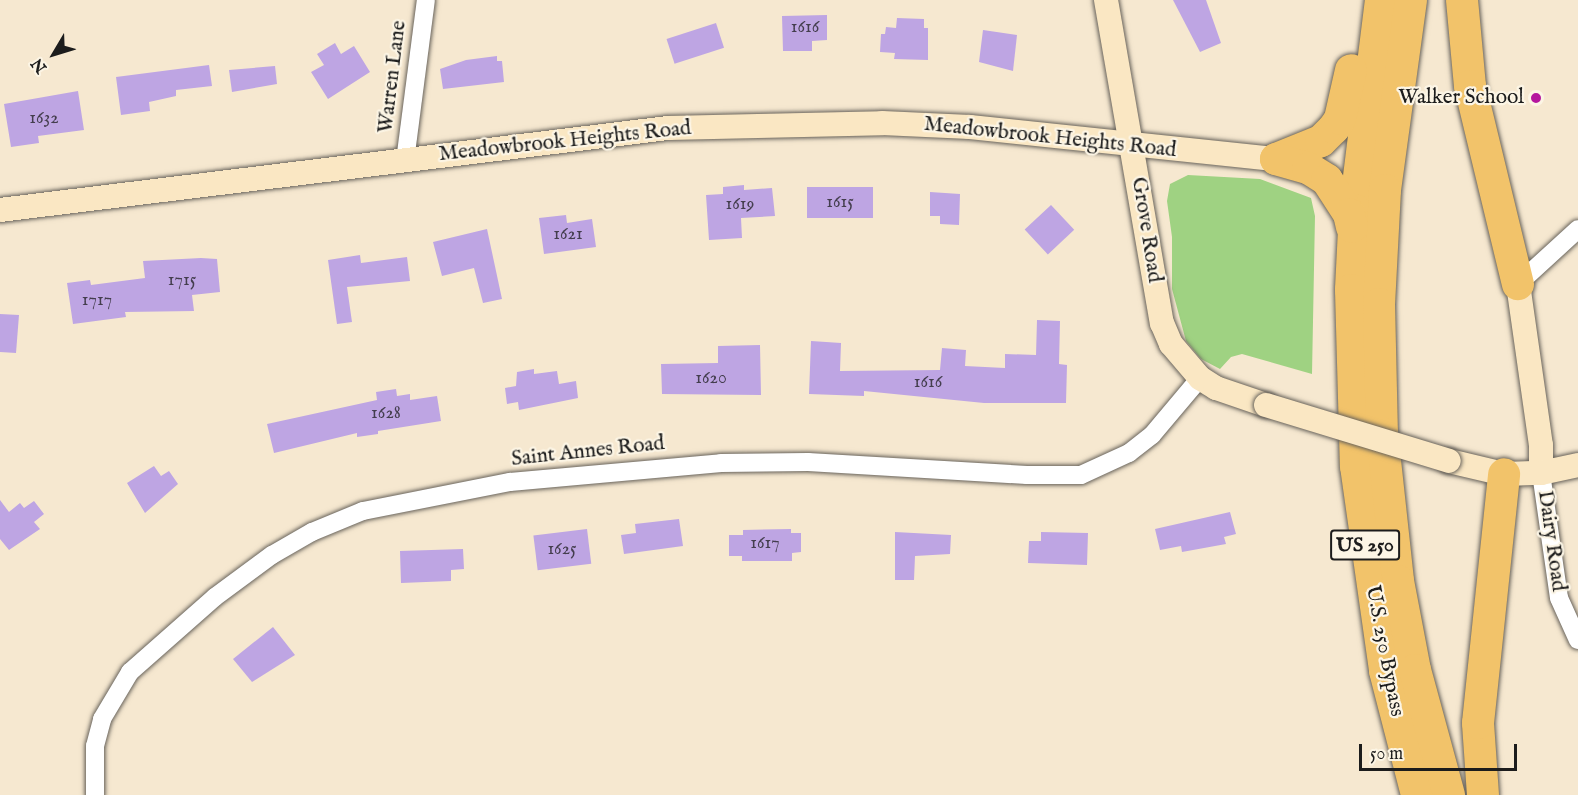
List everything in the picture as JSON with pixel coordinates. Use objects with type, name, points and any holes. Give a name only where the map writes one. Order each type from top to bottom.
[{"type":"highway","name":"U.S. 250 Bypass","points":[[1411,0],[1386,179],[1379,304],[1382,433],[1398,581],[1415,670],[1449,795]]},
{"type":"highway","points":[[1462,0],[1470,86],[1518,284]]},
{"type":"highway","points":[[1276,159],[1321,141],[1334,128],[1340,119],[1355,54],[1379,9]]},
{"type":"highway","name":"US 250","points":[[1353,238],[1362,126],[1379,9]]},
{"type":"highway","points":[[1276,159],[1308,168],[1327,180],[1349,214],[1353,238]]},
{"type":"highway","name":"U.S. 250 Bypass","points":[[1353,238],[1351,290],[1356,466],[1363,532],[1385,671],[1417,795]]},
{"type":"highway","points":[[1483,795],[1479,713],[1503,474]]},
{"type":"street","name":"Warren Lane","points":[[405,161],[426,0]]},
{"type":"street","name":"Grove Road","points":[[1106,0],[1162,323],[1172,344],[1200,378],[1216,388],[1449,461]]},
{"type":"street","name":"Meadowbrook Heights Road","points":[[0,210],[405,161],[579,136],[793,123],[970,127],[1132,146],[1276,159]]},
{"type":"street","points":[[1542,473],[1541,445],[1518,284],[1578,229]]},
{"type":"street","name":"Saint Annes Road","points":[[95,795],[94,757],[102,719],[130,672],[215,597],[272,555],[312,532],[363,512],[510,482],[721,463],[808,462],[1027,475],[1081,475],[1129,453],[1152,435],[1200,378]]},
{"type":"street","name":"Dairy Road","points":[[1449,461],[1503,474],[1542,473],[1578,465]]},
{"type":"street","name":"Dairy Road","points":[[1542,473],[1558,598],[1578,640]]},
{"type":"green space","points":[[1188,175],[1260,179],[1311,198],[1315,216],[1312,374],[1242,354],[1231,357],[1220,369],[1201,359],[1186,341],[1172,289],[1172,237],[1167,201],[1170,184]]},
{"type":"building","points":[[1173,0],[1206,0],[1221,43],[1200,52]]},
{"type":"building","points":[[827,15],[827,40],[812,41],[812,51],[783,51],[782,16]]},
{"type":"building","points":[[897,18],[924,19],[924,28],[928,28],[928,60],[894,59],[895,53],[880,52],[881,34],[885,34],[886,27],[896,28]]},
{"type":"building","points":[[716,23],[724,48],[675,64],[667,39]]},
{"type":"building","points":[[983,30],[1017,35],[1013,71],[979,62]]},
{"type":"building","points":[[335,43],[341,54],[354,46],[370,72],[328,99],[311,72],[324,65],[317,54]]},
{"type":"building","points":[[497,56],[497,61],[502,61],[504,82],[443,89],[440,69],[466,60]]},
{"type":"building","points":[[209,65],[212,86],[176,90],[176,96],[149,102],[150,111],[121,115],[116,77]]},
{"type":"building","points":[[275,66],[277,84],[232,92],[229,70]]},
{"type":"building","points":[[78,91],[84,130],[38,136],[39,143],[11,147],[4,104]]},
{"type":"building","points":[[744,185],[744,190],[772,188],[775,216],[741,218],[742,238],[709,240],[706,195],[723,194],[723,187]]},
{"type":"building","points":[[807,187],[873,187],[873,218],[807,218]]},
{"type":"building","points":[[930,192],[960,194],[959,225],[940,224],[940,216],[930,216]]},
{"type":"building","points":[[1051,205],[1074,230],[1048,254],[1025,230]]},
{"type":"building","points":[[566,215],[567,223],[592,219],[596,247],[544,254],[539,218]]},
{"type":"building","points":[[487,229],[502,299],[483,303],[474,268],[442,276],[433,242]]},
{"type":"building","points":[[360,255],[361,263],[407,257],[410,281],[347,287],[352,322],[337,324],[328,260]]},
{"type":"building","points":[[217,259],[220,292],[192,295],[194,311],[125,312],[126,317],[73,324],[67,283],[90,280],[91,285],[145,278],[143,261]]},
{"type":"building","points":[[0,314],[19,315],[16,353],[0,352]]},
{"type":"building","points":[[1037,320],[1060,321],[1059,364],[1067,365],[1066,403],[984,403],[864,391],[864,396],[809,394],[811,341],[841,343],[840,371],[940,370],[942,348],[966,350],[965,366],[1005,368],[1005,354],[1036,355]]},
{"type":"building","points":[[760,345],[761,395],[662,394],[661,364],[718,363],[718,346]]},
{"type":"building","points":[[534,369],[534,374],[557,371],[559,384],[576,381],[578,398],[519,410],[518,402],[507,404],[505,388],[516,386],[517,372]]},
{"type":"building","points":[[396,389],[397,396],[410,394],[410,400],[437,396],[441,421],[378,431],[378,434],[357,437],[357,433],[274,453],[267,424],[377,400],[376,392]]},
{"type":"building","points":[[154,466],[161,476],[169,471],[178,484],[145,513],[127,483]]},
{"type":"building","points":[[0,500],[9,512],[20,503],[24,508],[34,501],[44,514],[34,522],[40,529],[9,550],[0,539]]},
{"type":"building","points":[[1230,512],[1236,534],[1224,537],[1226,544],[1182,552],[1181,546],[1160,550],[1155,529]]},
{"type":"building","points":[[679,519],[683,546],[624,554],[621,535],[636,533],[635,524]]},
{"type":"building","points":[[587,529],[591,564],[538,570],[533,536]]},
{"type":"building","points":[[791,529],[791,533],[801,533],[801,552],[792,553],[792,561],[742,561],[742,556],[729,556],[729,535],[743,535],[743,530]]},
{"type":"building","points":[[895,532],[951,535],[950,554],[915,556],[914,580],[895,580]]},
{"type":"building","points":[[1041,532],[1088,533],[1087,565],[1028,563],[1029,541],[1041,541]]},
{"type":"building","points":[[463,549],[464,569],[451,570],[451,581],[401,583],[400,551]]},
{"type":"building","points":[[273,627],[295,655],[252,682],[233,659]]},
{"type":"place","name":"Walker School","points":[[1536,98]]}]
